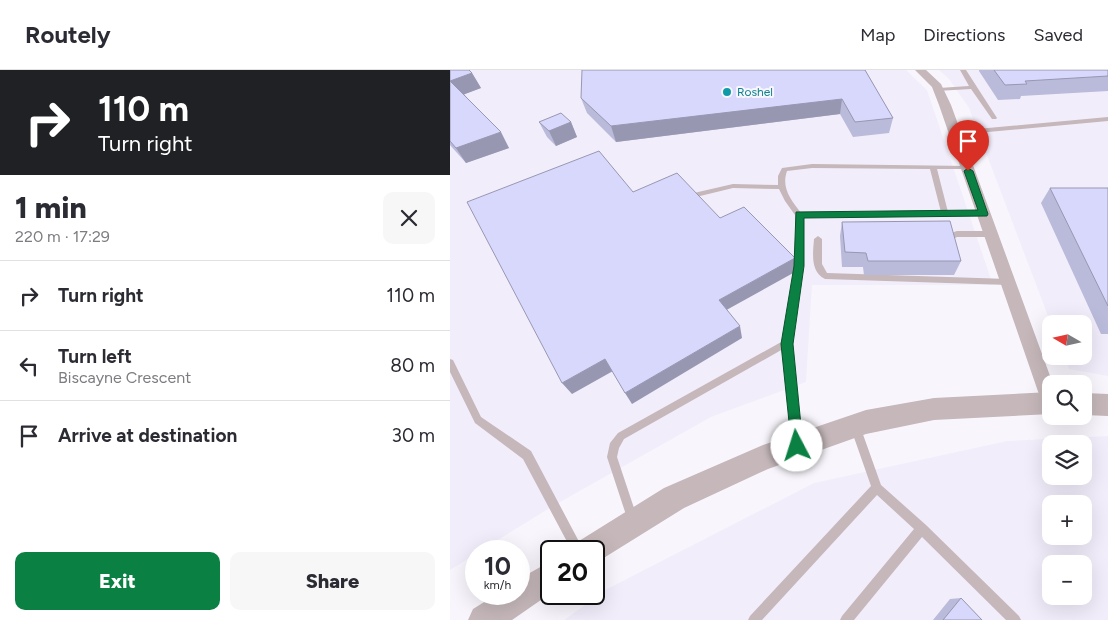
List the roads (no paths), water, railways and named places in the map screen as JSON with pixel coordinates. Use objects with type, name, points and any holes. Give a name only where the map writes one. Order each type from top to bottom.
[{"type":"street","points":[[920,70],[939,90],[1042,377]]},
{"type":"street","points":[[605,541],[674,498],[763,458],[855,426],[934,409],[1042,403]]},
{"type":"street","points":[[1092,404],[1108,405]]},
{"type":"street","points":[[484,620],[540,583]]},
{"type":"lane","points":[[963,70],[994,118]]},
{"type":"lane","points":[[939,90],[973,87]]},
{"type":"lane","points":[[955,133],[1108,119]]},
{"type":"lane","points":[[933,167],[945,214]]},
{"type":"lane","points":[[797,446],[787,344],[799,266],[799,215],[782,193],[781,181],[784,169],[967,167]]},
{"type":"lane","points":[[696,195],[733,186],[782,187]]},
{"type":"lane","points":[[799,215],[984,214]]},
{"type":"lane","points":[[952,249],[951,236],[957,234],[991,234]]},
{"type":"lane","points":[[818,239],[817,266],[825,276],[958,277],[1008,282]]},
{"type":"lane","points":[[634,523],[612,457],[614,446],[621,436],[787,344]]},
{"type":"lane","points":[[450,363],[478,420],[527,455],[572,540]]},
{"type":"lane","points":[[855,426],[877,488],[1015,620]]},
{"type":"lane","points":[[754,620],[877,488]]},
{"type":"lane","points":[[846,620],[922,529]]},
{"type":"place","name":"Roshel","points":[[727,92]]}]
